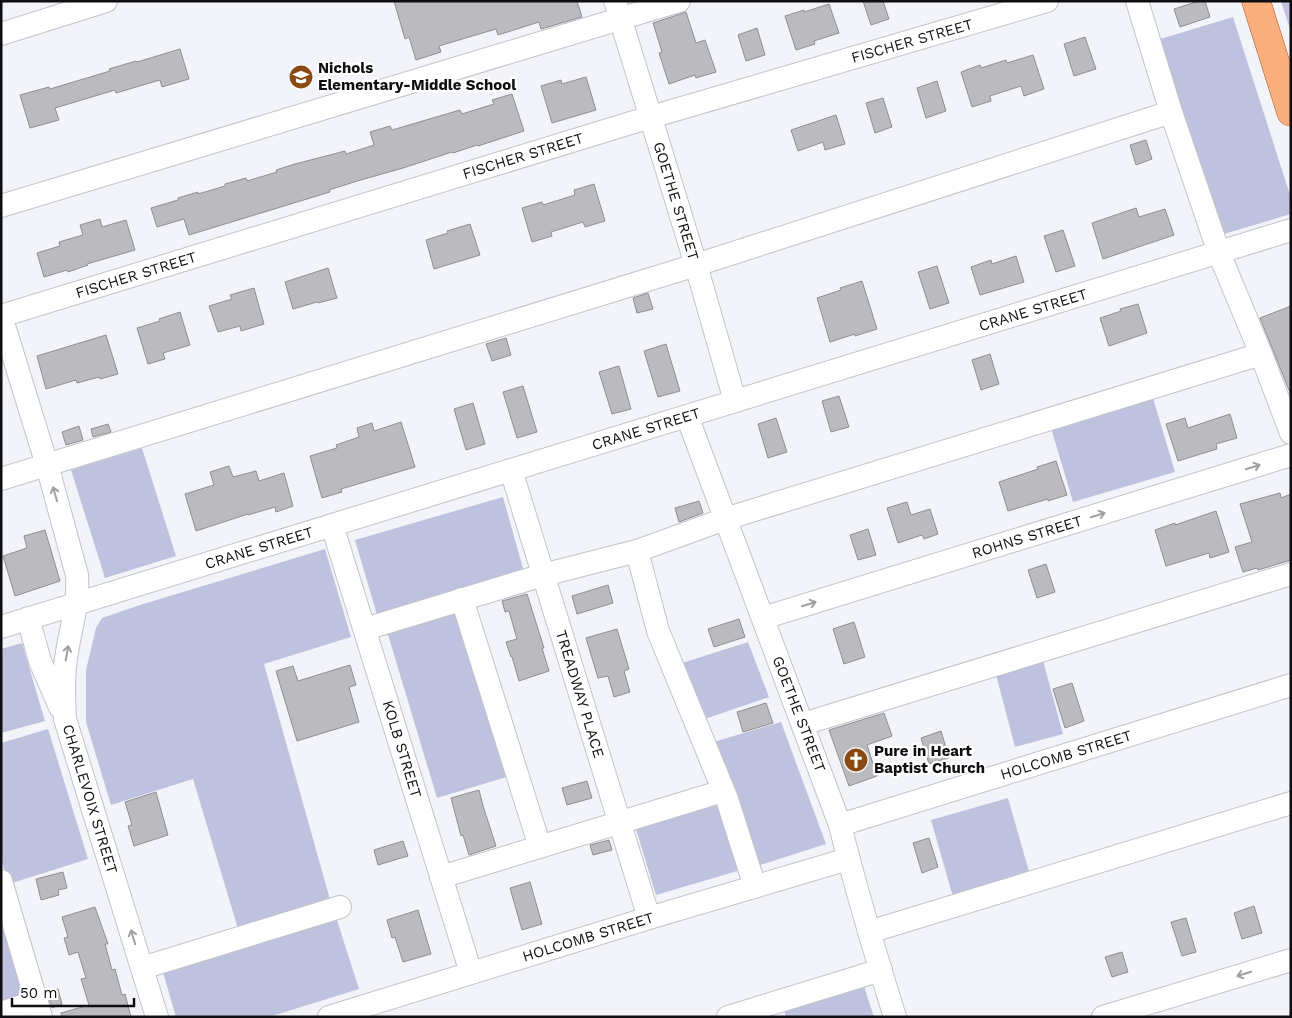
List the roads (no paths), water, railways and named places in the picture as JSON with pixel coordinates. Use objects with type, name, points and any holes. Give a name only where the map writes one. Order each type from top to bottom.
[{"type":"main road","points":[[1256,1],[1291,112]]},
{"type":"street","points":[[1,34],[106,1]]},
{"type":"street","points":[[1,206],[618,10],[679,1]]},
{"type":"street","name":"FISCHER STREET","points":[[1,316],[651,117],[1047,1]]},
{"type":"street","points":[[1136,1],[1219,253],[1291,433]]},
{"type":"street","name":"GOETHE STREET","points":[[618,10],[696,265],[735,401]]},
{"type":"street","points":[[1,478],[696,265],[1171,112]]},
{"type":"street","name":"CRANE STREET","points":[[1,626],[1291,230]]},
{"type":"street","name":"CHARLEVOIX STREET","points":[[1,316],[47,465],[78,575],[77,604],[64,670],[65,718],[157,1017]]},
{"type":"street","points":[[365,629],[543,575],[638,551],[725,519],[1261,354]]},
{"type":"street","name":"GOETHE STREET","points":[[687,416],[840,825],[848,859],[895,1017]]},
{"type":"street","name":"ROHNS STREET","points":[[763,618],[1291,455]]},
{"type":"street","name":"TREADWAY PLACE","points":[[511,470],[649,918]]},
{"type":"street","name":"KOLB STREET","points":[[332,525],[471,973]]},
{"type":"street","points":[[638,551],[658,631],[723,791],[755,887]]},
{"type":"street","points":[[802,724],[1291,574]]},
{"type":"street","points":[[462,599],[540,846]]},
{"type":"street","points":[[28,618],[40,661],[65,718]]},
{"type":"street","name":"HOLCOMB STREET","points":[[840,825],[1291,685]]},
{"type":"street","points":[[441,877],[723,791]]},
{"type":"street","points":[[869,932],[1291,803]]},
{"type":"street","name":"HOLCOMB STREET","points":[[329,1017],[649,918],[848,859]]},
{"type":"street","points":[[1,881],[39,1009],[1,1013]]},
{"type":"street","points":[[142,968],[340,907]]},
{"type":"street","points":[[1103,1017],[1291,960]]},
{"type":"street","points":[[728,1017],[880,970]]},
{"type":"place","name":"Nichols Elementary-Middle School","points":[[301,77]]},
{"type":"place","name":"Pure in Heart Baptist Church","points":[[856,760]]}]
